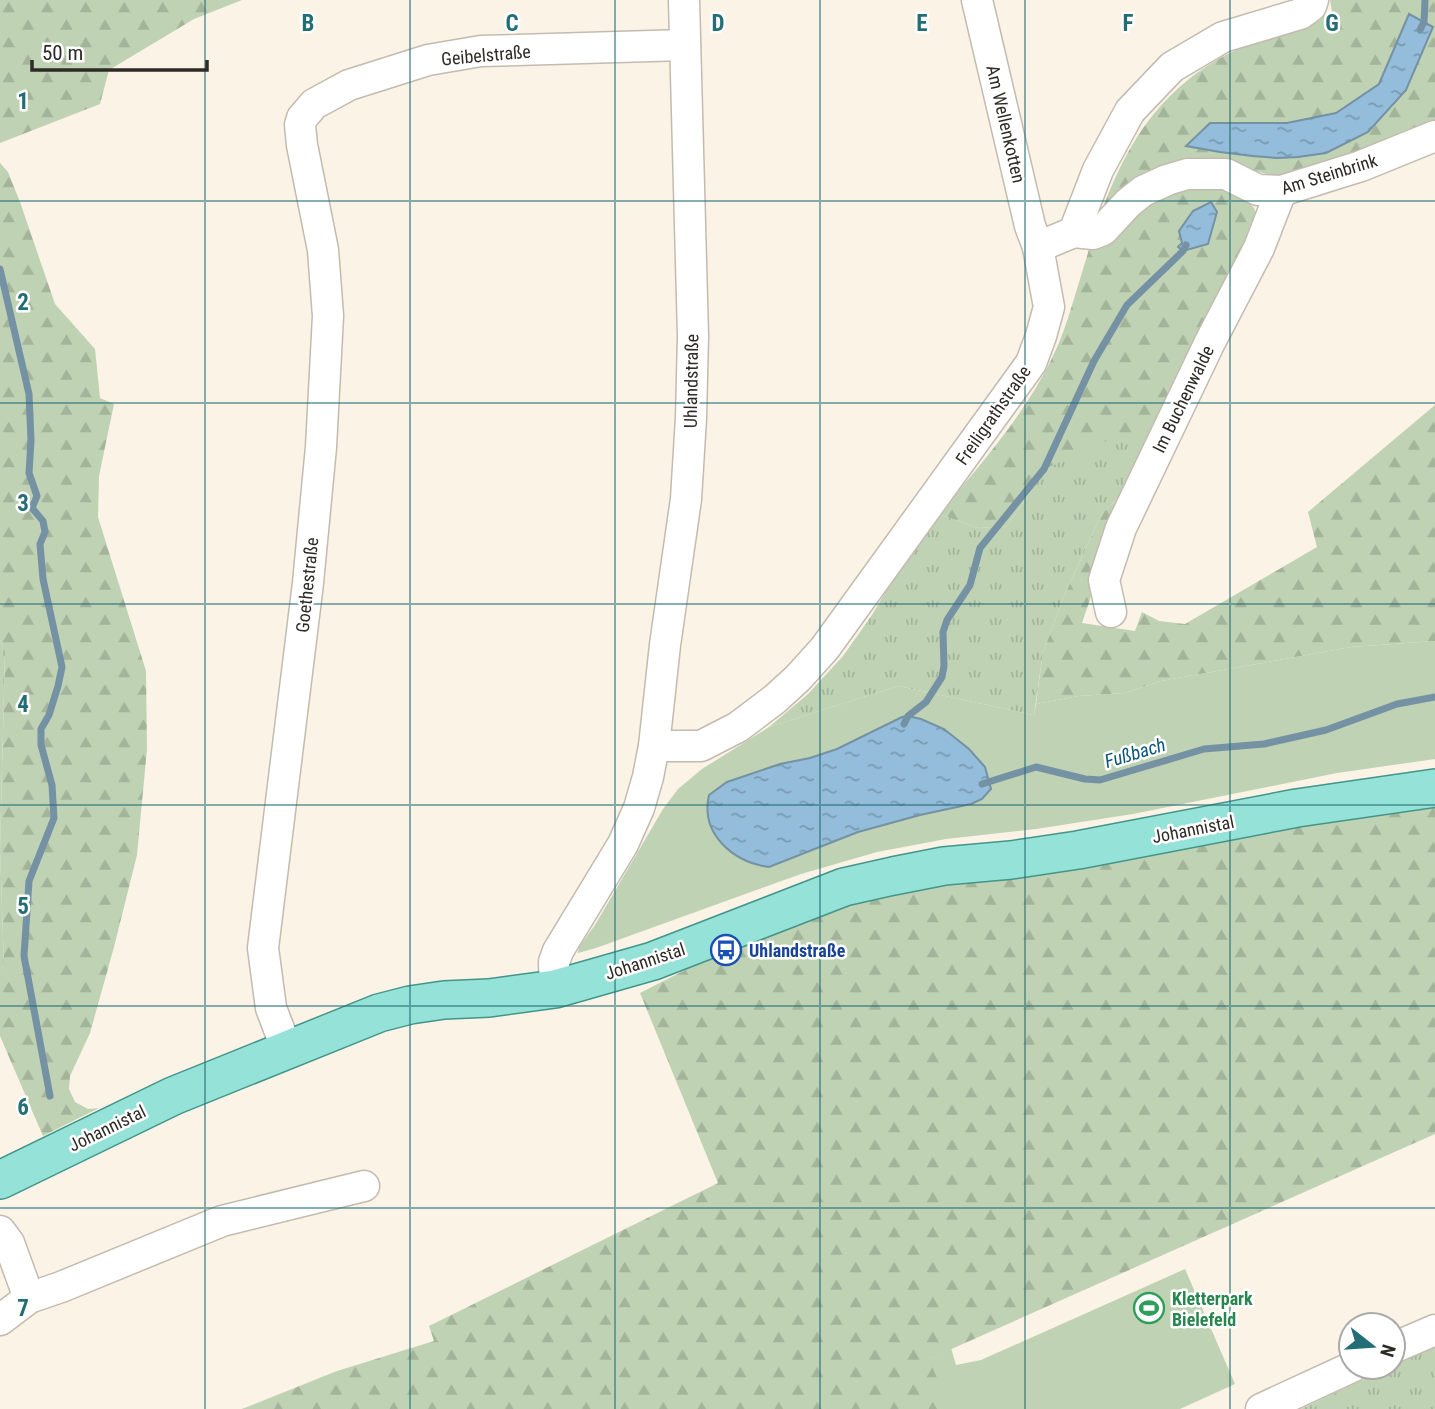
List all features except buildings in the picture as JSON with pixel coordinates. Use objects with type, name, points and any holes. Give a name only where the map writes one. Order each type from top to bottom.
[{"type":"main road","name":"Johannistal","points":[[0,1180],[173,1096],[379,1013],[444,1000],[489,998],[555,989],[653,961],[844,887],[944,866],[1078,850],[1297,808],[1435,788]]},
{"type":"street","name":"Uhlandstraße","points":[[555,989],[554,962],[558,950],[623,844],[639,808],[654,746],[686,499],[691,418],[692,336],[684,0]]},
{"type":"street","name":"Am Wellenkotten","points":[[977,0],[1030,226],[1038,247]]},
{"type":"street","points":[[1038,247],[1074,232],[1098,170],[1130,111],[1172,67],[1223,37],[1300,14],[1311,6],[1313,0]]},
{"type":"street","name":"Geibelstraße","points":[[302,118],[314,103],[349,85],[428,60],[481,51],[685,45]]},
{"type":"street","name":"Goethestraße","points":[[287,1050],[271,1008],[262,948],[308,583],[321,447],[328,316],[323,250],[302,145],[302,118]]},
{"type":"street","name":"Am Steinbrink","points":[[1074,232],[1093,234],[1103,230],[1143,191],[1187,174],[1226,174],[1258,190],[1281,191],[1361,166],[1435,136]]},
{"type":"street","name":"Im Buchenwalde","points":[[1111,612],[1104,580],[1121,528],[1210,342],[1259,248],[1281,191]]},
{"type":"street","name":"Freiligrathstraße","points":[[654,746],[701,746],[738,727],[775,699],[825,648],[1031,363],[1049,307],[1038,247]]},
{"type":"street","points":[[0,1320],[29,1298],[222,1221],[364,1186]]},
{"type":"street","points":[[0,1231],[9,1243],[29,1298]]},
{"type":"street","points":[[1407,1342],[1435,1330]]},
{"type":"street","points":[[1261,1409],[1337,1374]]},
{"type":"green space","points":[[0,0],[242,0],[194,19],[109,70],[100,104],[0,143]]},
{"type":"green space","points":[[1330,0],[1435,0],[1435,125],[1296,179],[1256,171],[1244,198],[1254,208],[1258,219],[1157,436],[1047,468],[1007,526],[978,528],[939,514],[1014,421],[1040,381],[1064,329],[1108,194],[1133,144],[1149,120],[1167,99],[1203,69],[1240,48],[1290,32],[1332,12]]},
{"type":"green space","points":[[0,163],[8,172],[20,202],[55,304],[95,349],[100,398],[114,404],[99,476],[98,517],[146,671],[147,749],[137,855],[90,1033],[70,1076],[69,1089],[75,1102],[88,1109],[99,1108],[43,1136],[0,1036],[0,969],[4,966],[0,849],[5,653],[0,640]]},
{"type":"green space","points":[[1435,405],[1435,641],[1351,647],[1161,681],[1125,693],[1079,696],[1036,704],[1043,652],[1065,594],[1102,513],[1133,485],[1115,525],[1082,623],[1135,631],[1142,612],[1159,621],[1185,624],[1317,547],[1308,512]]},
{"type":"green space","points":[[1157,436],[1133,485],[1102,513],[1065,594],[1043,652],[1034,715],[898,686],[769,727],[808,694],[843,656],[872,615],[897,572],[939,514],[978,528],[1007,526],[1047,468],[1115,437]]},
{"type":"green space","points":[[0,640],[5,652],[0,849]]},
{"type":"green space","points":[[1435,641],[1435,759],[1337,773],[1133,814],[946,839],[877,852],[801,874],[578,953],[579,947],[595,925],[663,809],[678,789],[702,769],[769,727],[898,686],[1034,715],[1036,704],[1079,696],[1125,693],[1161,681],[1351,647]]},
{"type":"green space","points":[[1435,801],[1435,1134],[929,1359],[950,1409],[242,1409],[337,1371],[434,1341],[429,1326],[718,1183],[640,993],[742,941],[848,898]]},
{"type":"green space","points":[[0,849],[4,966],[0,969]]},
{"type":"green space","name":"Kletterpark Bielefeld","points":[[1185,1269],[1235,1384],[1180,1409],[829,1409],[951,1348],[956,1365],[981,1360]]},
{"type":"green space","points":[[1435,1347],[1435,1409],[1301,1409],[1360,1381],[1407,1381],[1407,1360]]},
{"type":"water","points":[[1409,14],[1433,27],[1406,90],[1368,132],[1326,153],[1298,157],[1252,156],[1186,146],[1210,123],[1287,123],[1336,113],[1379,84]]},
{"type":"water","points":[[1211,202],[1217,212],[1208,244],[1183,251],[1178,247],[1182,243],[1179,231],[1193,211]]},
{"type":"water","points":[[908,716],[944,729],[969,749],[985,767],[991,789],[982,799],[858,832],[769,867],[743,859],[722,844],[715,834],[708,809],[709,795],[727,782],[837,749]]},
{"type":"waterway","points":[[1420,30],[1424,22],[1425,0]]},
{"type":"waterway","points":[[904,724],[908,716],[926,702],[942,677],[943,632],[947,620],[970,585],[980,548],[1044,469],[1094,361],[1127,305],[1186,245]]},
{"type":"waterway","points":[[0,269],[29,394],[29,473],[37,496],[32,508],[43,521],[45,532],[40,544],[43,579],[62,667],[49,715],[41,729],[41,745],[52,785],[54,818],[29,881],[24,956],[50,1096]]},
{"type":"waterway","name":"Fußbach","points":[[982,784],[1036,767],[1100,780],[1204,749],[1264,744],[1326,730],[1397,704],[1435,697]]},
{"type":"place","name":"Uhlandstraße","points":[[726,950]]},
{"type":"place","name":"Kletterpark Bielefeld","points":[[1149,1308]]}]
